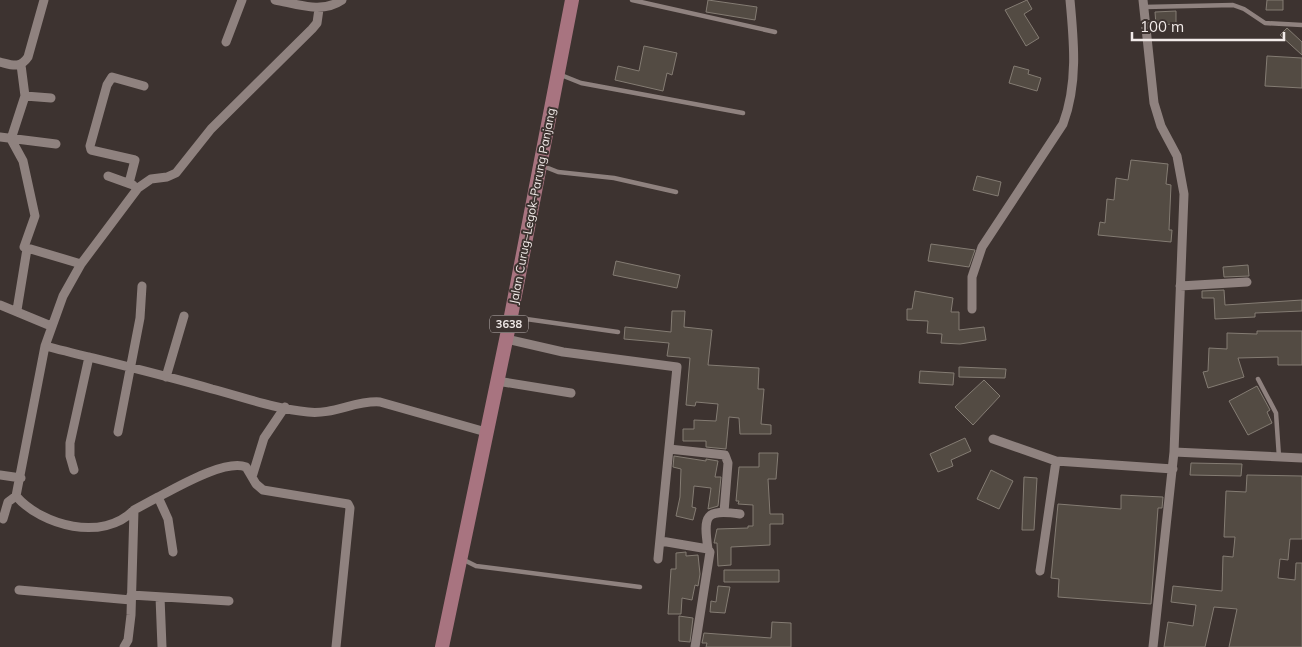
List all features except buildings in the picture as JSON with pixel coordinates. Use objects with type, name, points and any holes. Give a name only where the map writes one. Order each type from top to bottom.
[{"type":"main road","name":"Jalan Curug–Legok–Parung Panjang","points":[[442,647],[506,339],[572,0]]},
{"type":"street","points":[[21,65],[28,58],[44,0]]},
{"type":"street","points":[[226,42],[242,0]]},
{"type":"street","points":[[275,0],[319,9],[335,5],[342,0]]},
{"type":"street","points":[[972,310],[972,277],[982,247],[1063,124],[1069,107],[1074,79],[1070,0]]},
{"type":"street","points":[[1143,3],[1156,110],[1161,126],[1173,147],[1182,179],[1184,228],[1173,469],[1153,647]]},
{"type":"street","points":[[3,519],[8,502],[16,496],[45,346],[68,285],[138,188],[151,179],[167,177],[176,173],[211,129],[312,30],[317,23],[319,9]]},
{"type":"street","points":[[0,62],[21,65]]},
{"type":"street","points":[[17,310],[27,249],[24,245],[35,216],[34,207],[26,185],[23,160],[11,139],[25,96],[21,65]]},
{"type":"street","points":[[128,183],[135,160],[91,150],[90,146],[107,85],[112,77],[144,86]]},
{"type":"street","points":[[25,96],[51,98]]},
{"type":"street","points":[[0,137],[56,144]]},
{"type":"street","points":[[108,176],[138,188]]},
{"type":"street","points":[[27,249],[82,264]]},
{"type":"street","points":[[1180,286],[1247,282]]},
{"type":"street","points":[[118,432],[140,318],[142,286]]},
{"type":"street","points":[[0,305],[17,310],[51,326]]},
{"type":"street","points":[[166,377],[184,316]]},
{"type":"street","points":[[506,339],[563,352],[677,367],[658,559]]},
{"type":"street","points":[[45,346],[248,400],[319,413],[364,403],[380,402],[486,432]]},
{"type":"street","points":[[74,470],[70,456],[70,443],[89,357]]},
{"type":"street","points":[[497,381],[571,393]]},
{"type":"street","points":[[252,477],[264,438],[285,407]]},
{"type":"street","points":[[992,439],[1056,461],[1173,469]]},
{"type":"street","points":[[669,449],[725,454],[728,463],[724,512]]},
{"type":"street","points":[[1174,452],[1302,458]]},
{"type":"street","points":[[1040,571],[1056,461]]},
{"type":"street","points":[[16,496],[34,513],[58,523],[88,528],[112,524],[158,497],[229,466],[246,467],[263,490],[345,502],[350,508],[336,647]]},
{"type":"street","points":[[0,475],[20,478]]},
{"type":"street","points":[[158,497],[168,519],[173,552]]},
{"type":"street","points":[[124,647],[128,640],[134,510]]},
{"type":"street","points":[[694,647],[711,555],[708,549],[707,522],[713,512],[740,514]]},
{"type":"street","points":[[661,541],[708,549]]},
{"type":"street","points":[[19,590],[229,602]]},
{"type":"street","points":[[160,597],[162,647]]},
{"type":"lane","points":[[632,0],[775,32]]},
{"type":"lane","points":[[1143,3],[1232,5],[1244,9],[1265,23],[1302,25]]},
{"type":"lane","points":[[557,74],[581,83],[743,113]]},
{"type":"lane","points":[[539,165],[558,172],[614,178],[676,192]]},
{"type":"lane","points":[[510,316],[618,332]]},
{"type":"lane","points":[[1258,379],[1276,413],[1279,457]]},
{"type":"lane","points":[[461,558],[476,566],[640,587]]}]
